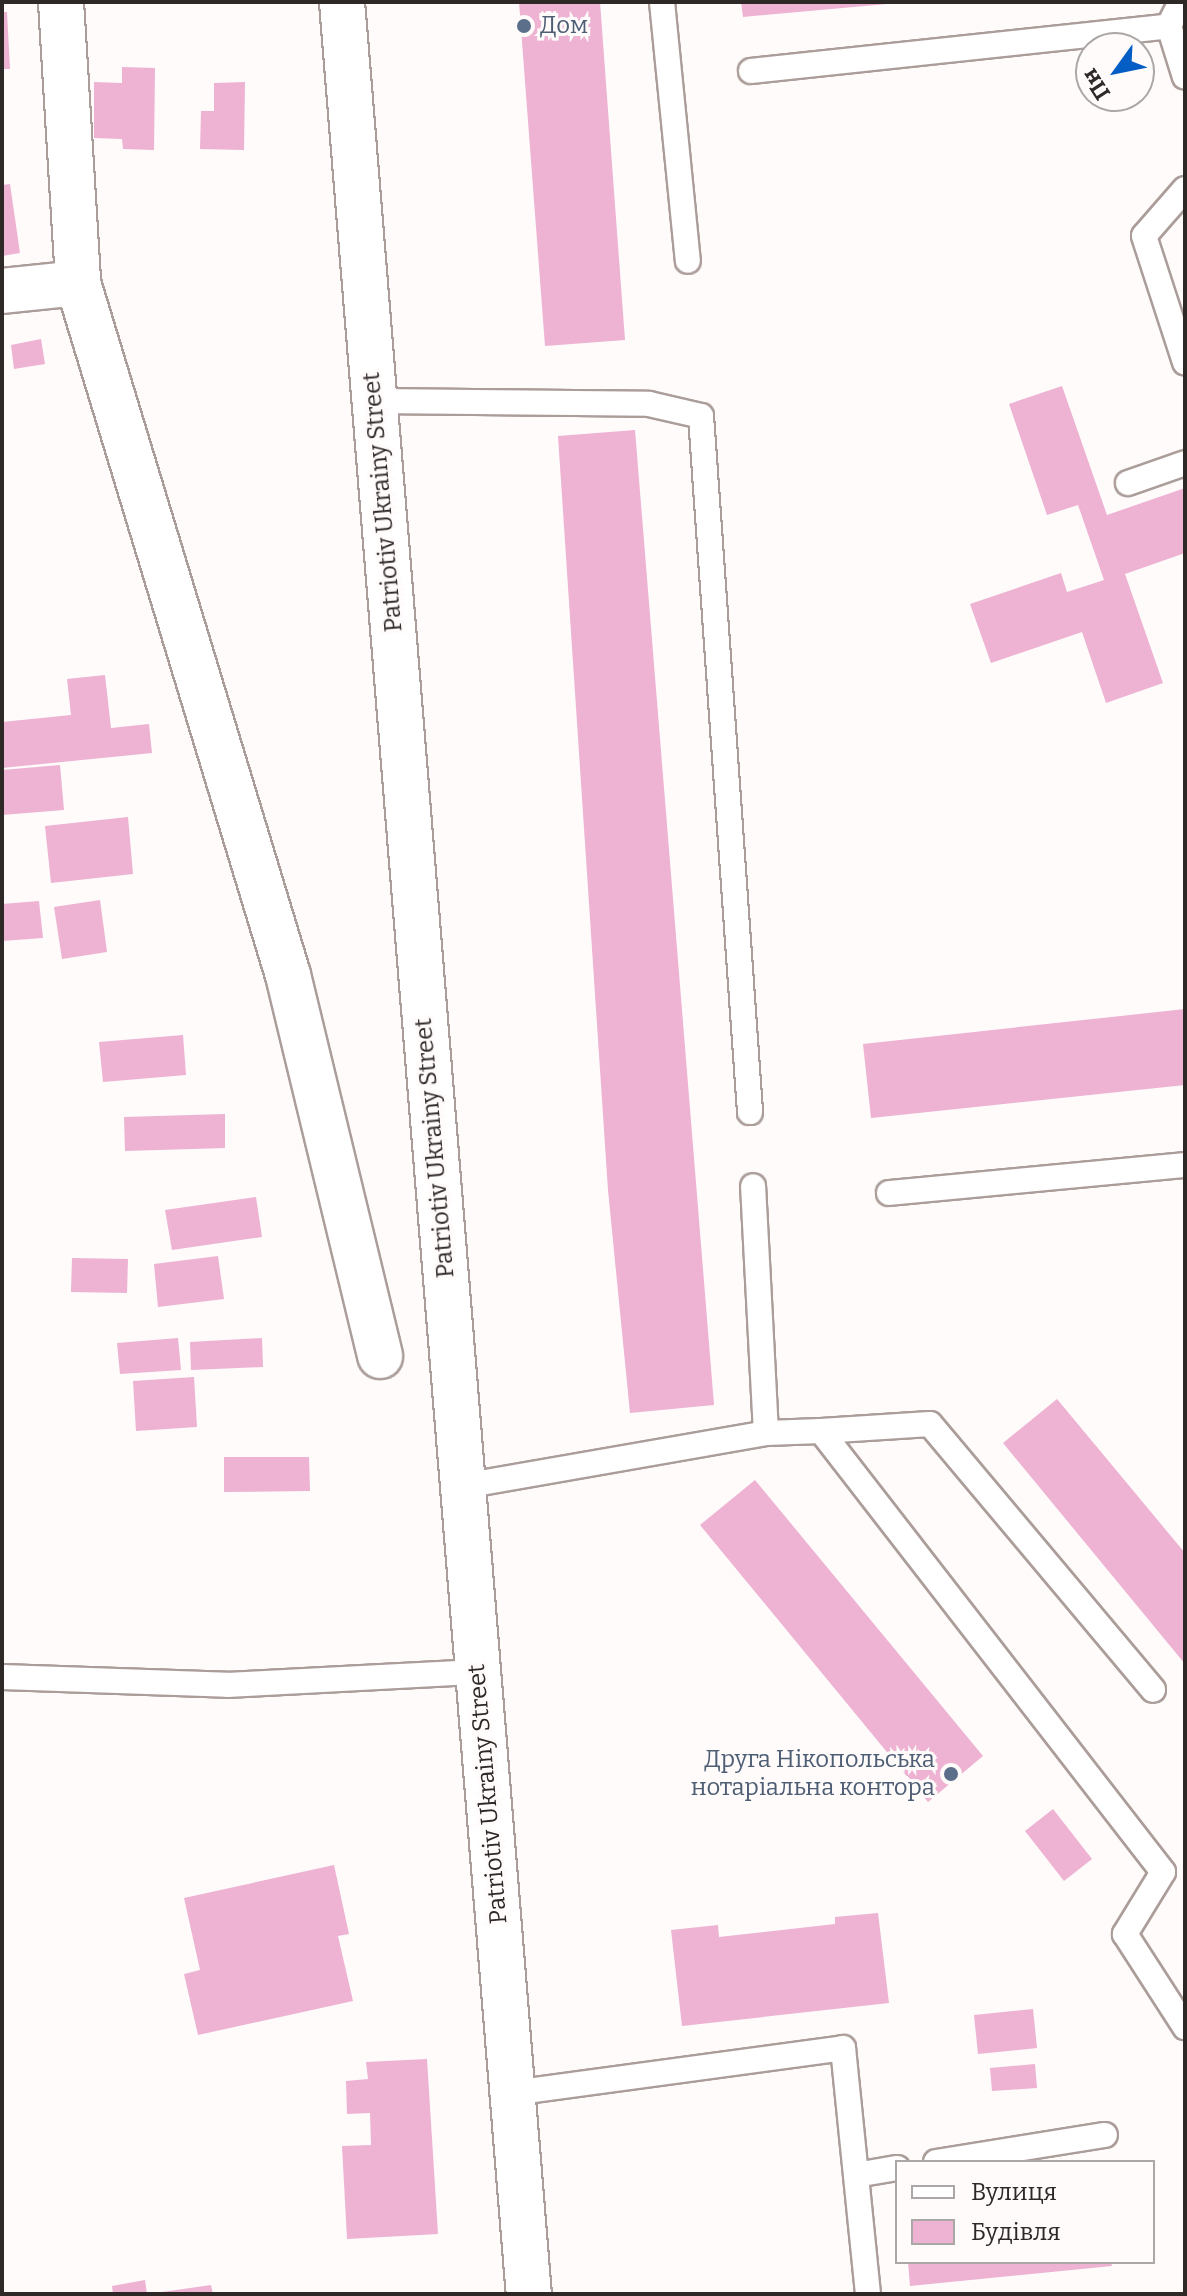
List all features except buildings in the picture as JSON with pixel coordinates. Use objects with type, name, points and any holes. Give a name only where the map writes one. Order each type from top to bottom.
[{"type":"main road","points":[[61,2],[78,283],[288,975],[380,1356]]},
{"type":"main road","name":"Patriotiv Ukrainy Street","points":[[342,2],[529,2294]]},
{"type":"main road","points":[[2,291],[78,283]]},
{"type":"lane","points":[[662,2],[688,261]]},
{"type":"lane","points":[[1181,2],[1169,26],[1185,77]]},
{"type":"lane","points":[[751,71],[1169,26]]},
{"type":"lane","points":[[1185,189],[1144,236],[1185,362]]},
{"type":"lane","points":[[375,401],[649,404],[701,416],[750,1112]]},
{"type":"lane","points":[[1128,483],[1185,463]]},
{"type":"lane","points":[[889,1193],[1185,1165]]},
{"type":"lane","points":[[753,1186],[766,1433]]},
{"type":"lane","points":[[463,1486],[766,1433],[930,1424],[1153,1690]]},
{"type":"lane","points":[[821,1431],[1163,1872],[1125,1934],[1185,2027]]},
{"type":"lane","points":[[2,1677],[227,1685],[478,1672]]},
{"type":"lane","points":[[512,2093],[843,2048],[868,2294]]},
{"type":"lane","points":[[949,2160],[1105,2135]]},
{"type":"lane","points":[[856,2175],[895,2168]]},
{"type":"place","name":"Дом","points":[[524,26]]},
{"type":"place","name":"Друга Нікопольська нотаріальна контора","points":[[951,1774]]}]
